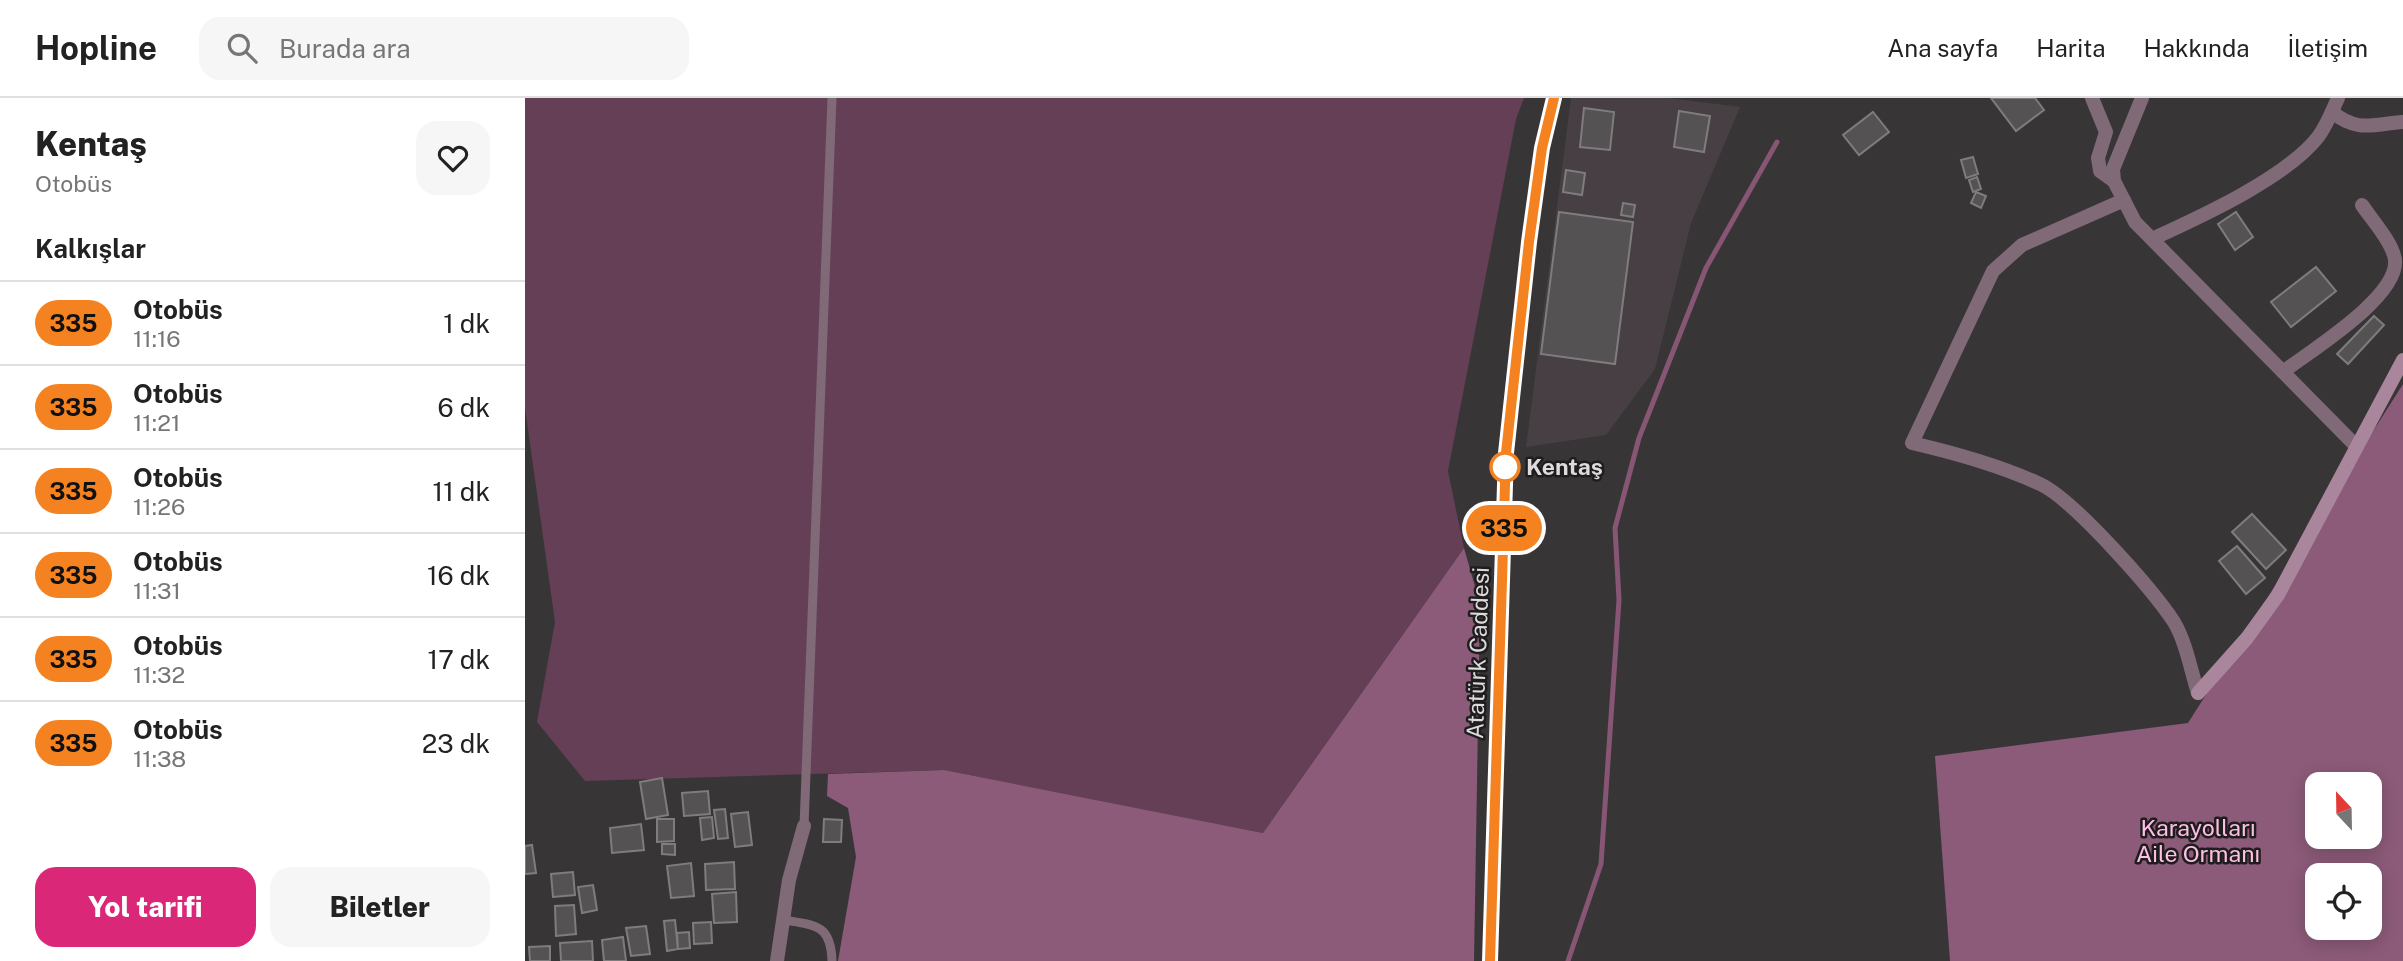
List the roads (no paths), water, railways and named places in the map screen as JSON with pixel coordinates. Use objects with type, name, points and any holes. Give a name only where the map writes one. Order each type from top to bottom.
[{"type":"street","name":"Atatürk Caddesi","points":[[1489,961],[1506,453],[1529,242],[1542,148],[1554,98]]},
{"type":"street","points":[[2092,98],[2106,132],[2098,158],[2100,171],[2114,181]]},
{"type":"street","points":[[2142,98],[2113,169],[2114,181],[2135,222],[2356,446]]},
{"type":"street","points":[[2152,239],[2205,215],[2274,175],[2317,138],[2335,105],[2346,123],[2366,127],[2403,122]]},
{"type":"street","points":[[2124,200],[2022,245],[1993,271],[1912,443],[1962,455],[2042,485],[2066,503],[2126,563],[2175,623],[2198,693],[2248,638],[2278,595],[2403,360]]},
{"type":"street","points":[[2283,372],[2367,308],[2395,272],[2394,255],[2363,205]]},
{"type":"street","points":[[777,961],[789,880],[804,826]]},
{"type":"lane","points":[[804,826],[832,98]]},
{"type":"lane","points":[[783,920],[814,924],[823,930],[831,943],[832,961]]},
{"type":"waterway","points":[[1568,961],[1601,864],[1619,600],[1615,528],[1639,438],[1706,268],[1777,142]]},
{"type":"place","name":"Kentaş","points":[[1505,467]]},
{"type":"park label","name":"Karayolları Aile Ormanı","points":[[2198,841]]}]
